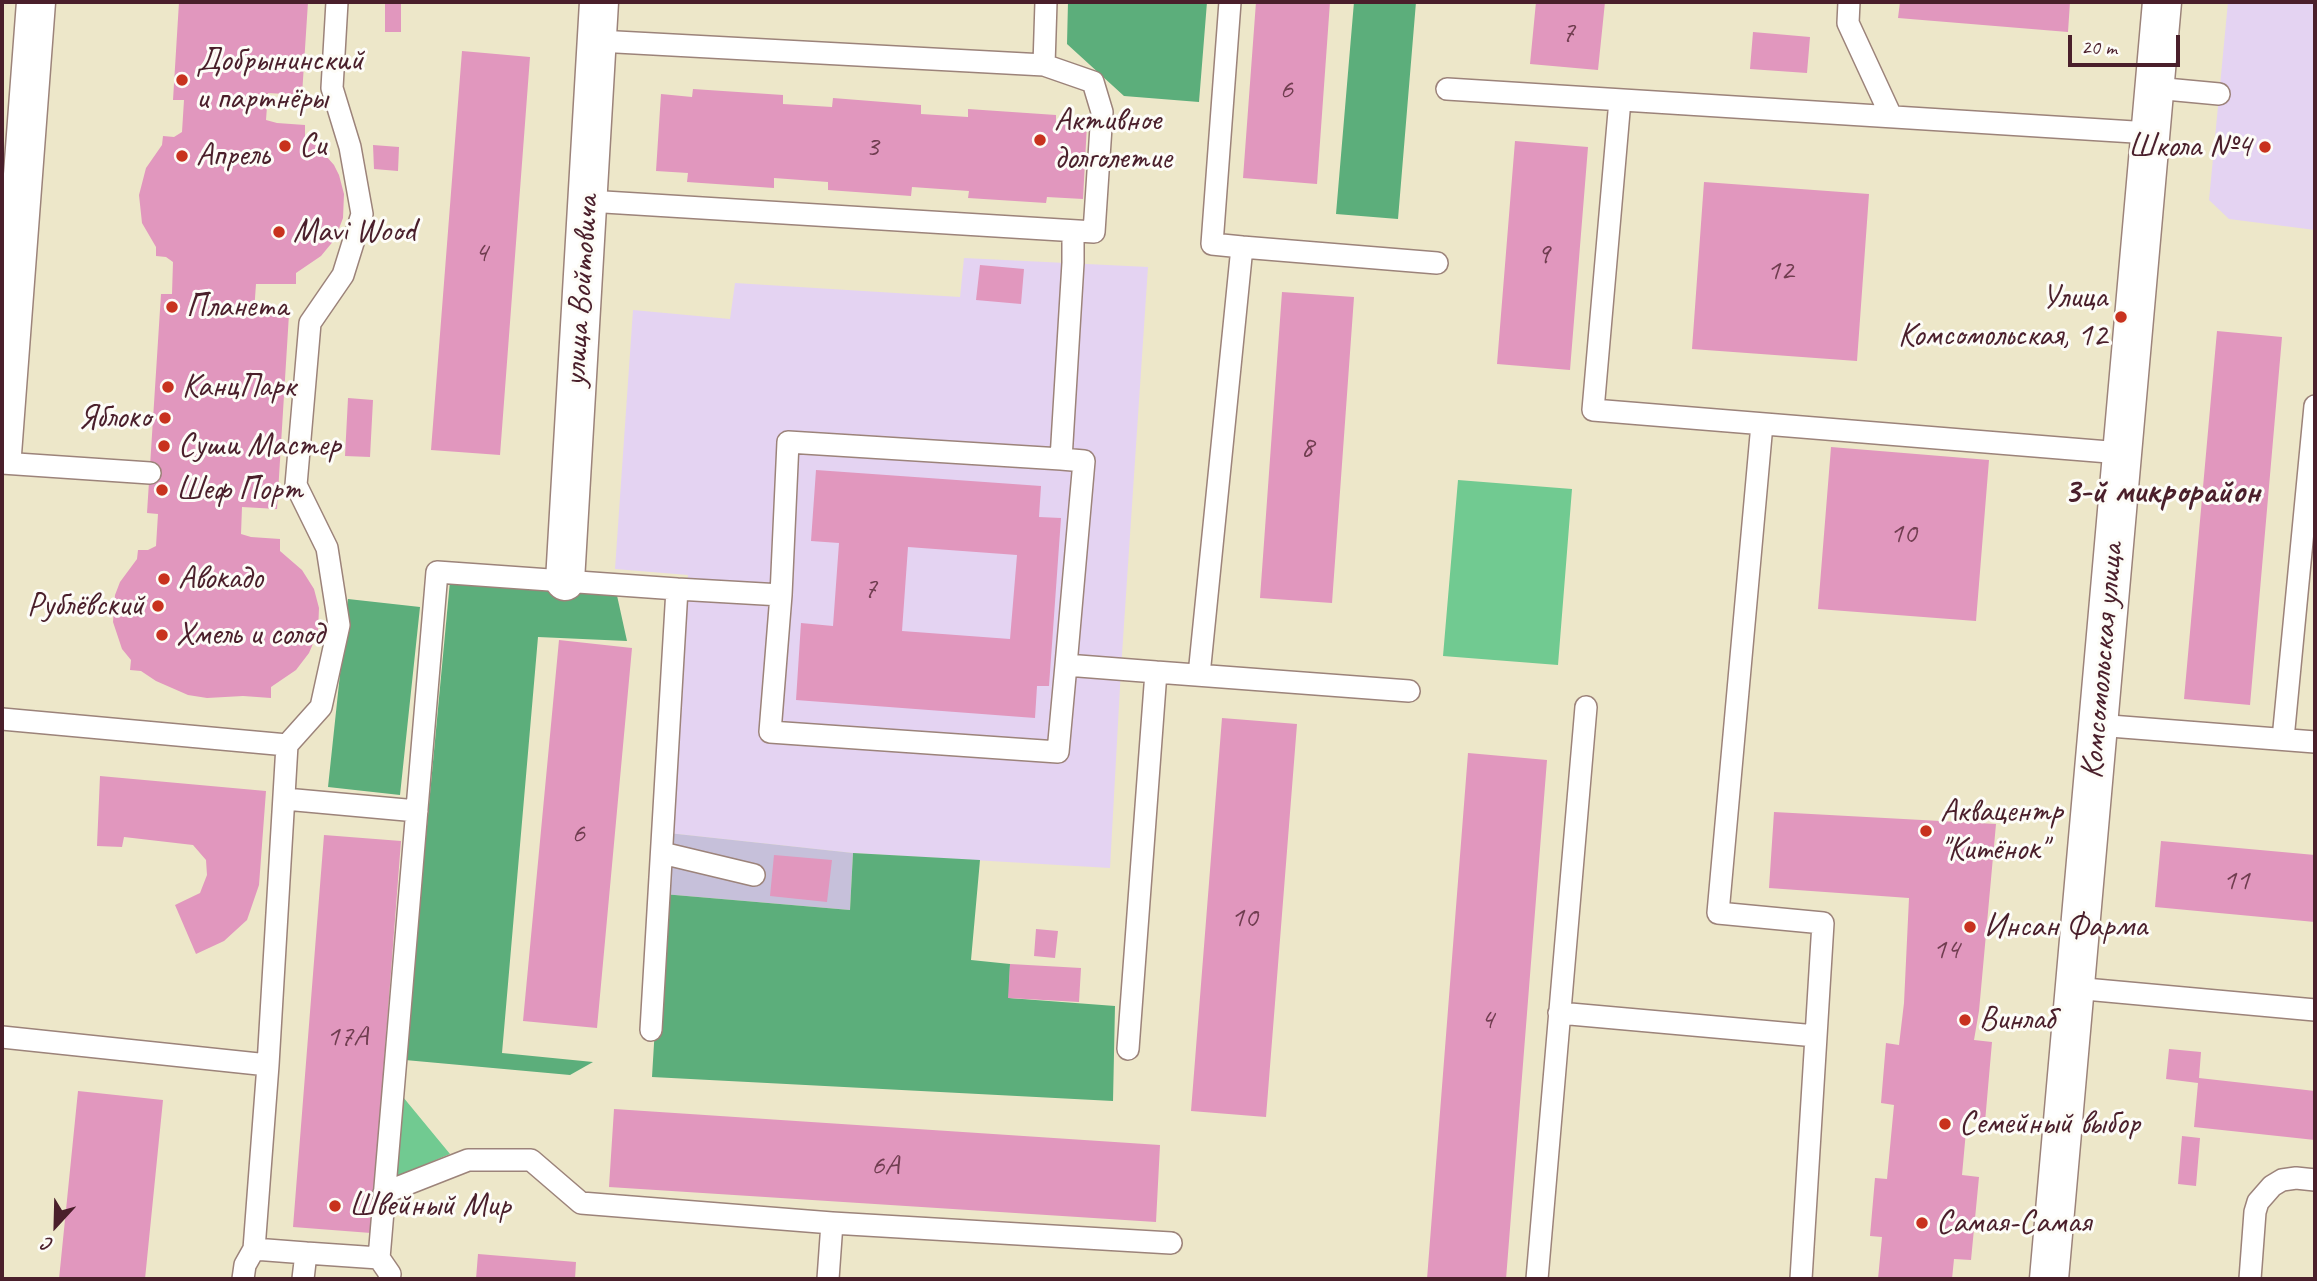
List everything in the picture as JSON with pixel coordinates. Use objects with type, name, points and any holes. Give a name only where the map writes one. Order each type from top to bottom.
[{"type":"street","points":[[2,454],[14,125],[36,2]]},
{"type":"street","name":"улица Войтовича","points":[[565,581],[599,2]]},
{"type":"street","name":"Комсомольская улица","points":[[2049,1279],[2162,2]]},
{"type":"lane","points":[[243,1279],[245,1265],[254,1250],[287,745],[321,707],[339,625],[327,548],[287,484],[310,323],[342,275],[362,214],[350,147],[331,88],[337,2]]},
{"type":"lane","points":[[1044,65],[1046,2]]},
{"type":"lane","points":[[1230,2],[1212,243],[1437,262]]},
{"type":"lane","points":[[1849,2],[1848,23],[1891,116]]},
{"type":"lane","points":[[588,201],[1094,232],[1102,113],[1093,82],[1044,65],[598,41]]},
{"type":"lane","points":[[2155,88],[2219,94]]},
{"type":"lane","points":[[1447,89],[2150,134]]},
{"type":"lane","points":[[1620,100],[1593,410],[2121,453]]},
{"type":"lane","points":[[1061,459],[1073,231]]},
{"type":"lane","points":[[1199,675],[1242,247]]},
{"type":"lane","points":[[2283,739],[2315,406]]},
{"type":"lane","points":[[1762,424],[1718,913],[1823,923],[1801,1279]]},
{"type":"lane","points":[[788,442],[1061,459],[1084,461],[1058,752],[770,732],[781,595],[788,442]]},
{"type":"lane","points":[[2,463],[150,473]]},
{"type":"lane","points":[[389,1279],[390,1274],[379,1258],[437,572],[781,595]]},
{"type":"lane","points":[[651,1030],[677,589]]},
{"type":"lane","points":[[1066,666],[1409,691]]},
{"type":"lane","points":[[1128,1049],[1156,672]]},
{"type":"lane","points":[[1537,1279],[1586,707]]},
{"type":"lane","points":[[2,719],[287,745]]},
{"type":"lane","points":[[2097,725],[2315,741]]},
{"type":"lane","points":[[285,799],[417,811]]},
{"type":"lane","points":[[662,853],[754,875]]},
{"type":"lane","points":[[2074,988],[2315,1010]]},
{"type":"lane","points":[[1559,1013],[1816,1036]]},
{"type":"lane","points":[[2,1037],[268,1065]]},
{"type":"lane","points":[[384,1193],[468,1160],[531,1160],[580,1203],[832,1223],[1171,1243]]},
{"type":"lane","points":[[2249,1279],[2258,1202],[2272,1186],[2282,1180],[2315,1180]]},
{"type":"lane","points":[[828,1279],[832,1223]]},
{"type":"lane","points":[[254,1250],[379,1258]]},
{"type":"lane","points":[[303,1279],[306,1253]]},
{"type":"shaded area","name":"Школа №4","points":[[2228,2],[2315,2],[2315,230],[2229,219],[2209,200]]},
{"type":"shaded area","points":[[964,258],[1148,267],[1110,868],[853,853],[668,833],[688,575],[615,569],[633,310],[730,319],[735,283],[960,297]]},
{"type":"shaded area","points":[[668,833],[853,853],[850,910],[663,894]]},
{"type":"green space","points":[[1068,2],[1207,2],[1199,102],[1124,96],[1067,44]]},
{"type":"green space","points":[[1354,2],[1416,2],[1398,219],[1336,214]]},
{"type":"green space","points":[[1458,480],[1572,489],[1558,665],[1443,656]]},
{"type":"green space","points":[[450,581],[616,591],[627,641],[538,637],[502,1053],[593,1062],[570,1075],[405,1060]]},
{"type":"green space","points":[[348,599],[420,607],[400,795],[328,787]]},
{"type":"green space","points":[[853,853],[980,860],[971,960],[1010,964],[1009,998],[1115,1006],[1113,1101],[652,1077],[663,894],[850,910]]},
{"type":"green space","points":[[403,1097],[450,1154],[393,1178]]},
{"type":"building","points":[[179,2],[308,2],[302,95],[268,93],[266,120],[305,125],[305,137],[334,165],[344,194],[343,218],[335,239],[321,256],[296,273],[296,284],[256,284],[254,312],[289,314],[277,509],[242,507],[241,534],[280,539],[280,551],[302,570],[314,589],[319,608],[318,632],[309,653],[296,670],[271,687],[271,698],[207,698],[188,695],[141,671],[130,670],[131,660],[122,649],[113,622],[115,595],[120,582],[137,559],[138,550],[148,550],[156,546],[158,514],[147,513],[161,294],[172,294],[173,262],[166,257],[156,256],[156,247],[142,223],[139,195],[146,168],[162,145],[163,136],[174,137],[182,132],[184,100],[173,100]]},
{"type":"building","points":[[385,2],[401,2],[401,32],[385,32]]},
{"type":"building","points":[[1256,2],[1330,2],[1317,184],[1243,178]]},
{"type":"building","points":[[1536,2],[1605,2],[1598,70],[1530,64]]},
{"type":"building","points":[[1900,2],[2070,2],[2068,32],[1898,18]]},
{"type":"building","points":[[1753,32],[1810,37],[1807,73],[1750,69]]},
{"type":"building","points":[[462,51],[530,57],[500,455],[431,450]]},
{"type":"building","points":[[693,89],[783,95],[783,104],[832,107],[833,98],[921,105],[921,114],[968,117],[968,109],[1056,115],[1056,122],[1087,124],[1083,199],[1047,197],[1046,203],[968,198],[969,191],[912,187],[911,196],[828,190],[828,182],[774,178],[774,188],[687,182],[688,173],[656,171],[661,94],[692,97]]},
{"type":"building","points":[[1515,141],[1588,147],[1570,370],[1497,364]]},
{"type":"building","points":[[373,145],[399,147],[398,171],[374,169]]},
{"type":"building","points":[[1704,182],[1869,194],[1857,361],[1692,349]]},
{"type":"building","points":[[980,265],[1024,269],[1021,304],[976,300]]},
{"type":"building","points":[[1282,292],[1354,297],[1332,603],[1260,598]]},
{"type":"building","points":[[2217,331],[2282,337],[2250,705],[2184,699]]},
{"type":"building","points":[[348,398],[373,400],[370,457],[345,456]]},
{"type":"building","points":[[1831,447],[1989,460],[1976,621],[1818,609]]},
{"type":"building","points":[[816,470],[1041,486],[1039,517],[1061,518],[1049,686],[1037,686],[1035,718],[796,700],[801,623],[833,626],[839,543],[811,541]],"holes":[[[908,547],[1017,555],[1010,639],[902,631]]]},
{"type":"building","points":[[559,640],[632,648],[597,1028],[523,1021]]},
{"type":"building","points":[[1222,718],[1297,724],[1266,1117],[1191,1111]]},
{"type":"building","points":[[1468,753],[1547,760],[1506,1279],[1427,1279]]},
{"type":"building","points":[[100,776],[266,791],[259,885],[247,920],[224,941],[196,954],[175,905],[200,893],[207,875],[206,860],[193,845],[124,837],[122,847],[97,846]]},
{"type":"building","points":[[1774,812],[1996,824],[1974,1040],[1992,1042],[1985,1122],[1967,1120],[1962,1175],[1979,1177],[1971,1260],[1954,1259],[1952,1279],[1878,1279],[1882,1237],[1870,1236],[1875,1178],[1887,1179],[1894,1105],[1881,1103],[1886,1043],[1899,1045],[1904,1003],[1909,898],[1769,888]]},
{"type":"building","points":[[324,835],[401,841],[371,1233],[293,1227]]},
{"type":"building","points":[[2161,841],[2315,855],[2315,922],[2155,907]]},
{"type":"building","points":[[774,855],[832,860],[827,902],[770,896]]},
{"type":"building","points":[[1036,929],[1058,931],[1055,958],[1034,956]]},
{"type":"building","points":[[1010,964],[1081,968],[1079,1002],[1008,998]]},
{"type":"building","points":[[2169,1049],[2201,1052],[2199,1078],[2315,1091],[2315,1140],[2194,1127],[2198,1083],[2166,1079]]},
{"type":"building","points":[[78,1091],[163,1100],[145,1279],[59,1279]]},
{"type":"building","points":[[614,1109],[1160,1145],[1156,1222],[609,1187]]},
{"type":"building","points":[[2182,1136],[2200,1138],[2196,1186],[2178,1184]]},
{"type":"building","points":[[478,1254],[576,1262],[575,1279],[476,1279]]},
{"type":"place","name":"Добрынинский и партнёры","points":[[182,80]]},
{"type":"place","name":"Активное долголетие","points":[[1040,140]]},
{"type":"place","name":"Си","points":[[285,146]]},
{"type":"place","name":"Школа №4","points":[[2265,147]]},
{"type":"place","name":"Апрель","points":[[182,156]]},
{"type":"place","name":"Mavi Wood","points":[[279,232]]},
{"type":"place","name":"Планета","points":[[172,307]]},
{"type":"place","name":"Улица Комсомольская, 12","points":[[2121,317]]},
{"type":"place","name":"КанцПарк","points":[[168,387]]},
{"type":"place","name":"Яблоко","points":[[165,418]]},
{"type":"place","name":"Суши Мастер","points":[[164,446]]},
{"type":"place","name":"Шеф Порт","points":[[162,490]]},
{"type":"place","name":"Авокадо","points":[[164,579]]},
{"type":"place","name":"Рублёвский","points":[[158,606]]},
{"type":"place","name":"Хмель и солод","points":[[162,635]]},
{"type":"place","name":"Аквацентр \"Китёнок\"","points":[[1926,831]]},
{"type":"place","name":"Инсан Фарма","points":[[1970,927]]},
{"type":"place","name":"Винлаб","points":[[1965,1020]]},
{"type":"place","name":"Семейный выбор","points":[[1945,1124]]},
{"type":"place","name":"Швейный Мир","points":[[335,1206]]},
{"type":"place","name":"Самая-Самая","points":[[1922,1223]]},
{"type":"district","name":"3-й микрорайон","points":[[2162,493]]}]
